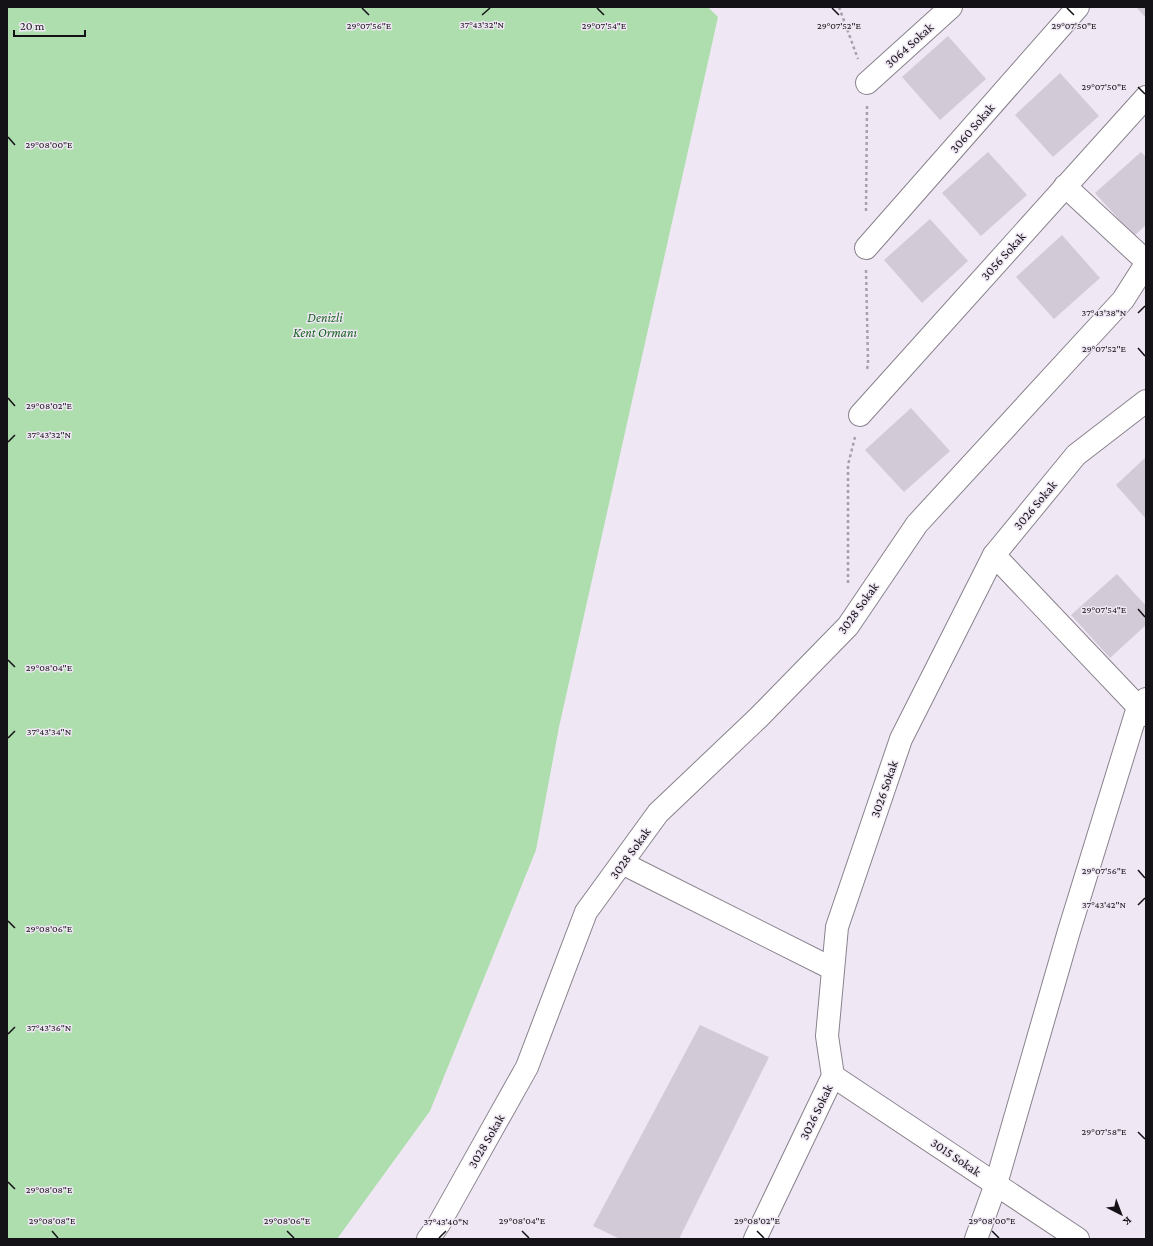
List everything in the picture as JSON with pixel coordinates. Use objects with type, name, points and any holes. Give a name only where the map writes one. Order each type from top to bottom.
[{"type":"street","name":"3064 Sokak","points":[[867,83],[951,7]]},
{"type":"street","name":"3060 Sokak","points":[[866,248],[1078,7]]},
{"type":"street","name":"3056 Sokak","points":[[860,416],[1146,96]]},
{"type":"street","points":[[1065,186],[1146,261]]},
{"type":"street","points":[[1139,290],[1146,264]]},
{"type":"street","name":"3028 Sokak","points":[[428,1239],[439,1224],[528,1067],[586,912],[658,813],[758,718],[848,626],[917,524],[1123,300],[1139,290]]},
{"type":"street","name":"3026 Sokak","points":[[755,1239],[834,1076],[827,1036],[837,927],[901,739],[994,555],[1076,455],[1146,401]]},
{"type":"street","points":[[976,1239],[996,1184],[1067,939],[1143,707],[994,555]]},
{"type":"street","points":[[622,863],[833,969]]},
{"type":"street","name":"3015 Sokak","points":[[834,1076],[1078,1239]]},
{"type":"path","points":[[839,7],[867,83],[866,248],[868,362],[866,378]]},
{"type":"path","points":[[848,588],[848,465],[860,416]]},
{"type":"green space","name":"Denizli Kent Ormanı","points":[[7,7],[708,7],[718,17],[559,727],[536,850],[430,1111],[337,1239],[7,1239]]},
{"type":"building","points":[[1136,7],[1146,7],[1146,18]]},
{"type":"building","points":[[948,36],[986,79],[940,120],[902,77]]},
{"type":"building","points":[[1060,73],[1099,116],[1053,157],[1015,115]]},
{"type":"building","points":[[988,152],[1027,195],[981,236],[942,193]]},
{"type":"building","points":[[1141,152],[1146,157],[1146,225],[1134,236],[1095,193]]},
{"type":"building","points":[[930,219],[968,261],[922,303],[884,260]]},
{"type":"building","points":[[1062,235],[1100,278],[1054,319],[1016,277]]},
{"type":"building","points":[[911,408],[950,451],[904,492],[865,450]]},
{"type":"building","points":[[1146,457],[1146,519],[1116,485]]},
{"type":"building","points":[[1117,574],[1146,606],[1146,625],[1110,658],[1071,615]]},
{"type":"building","points":[[700,1025],[769,1057],[679,1239],[620,1239],[593,1226]]}]
